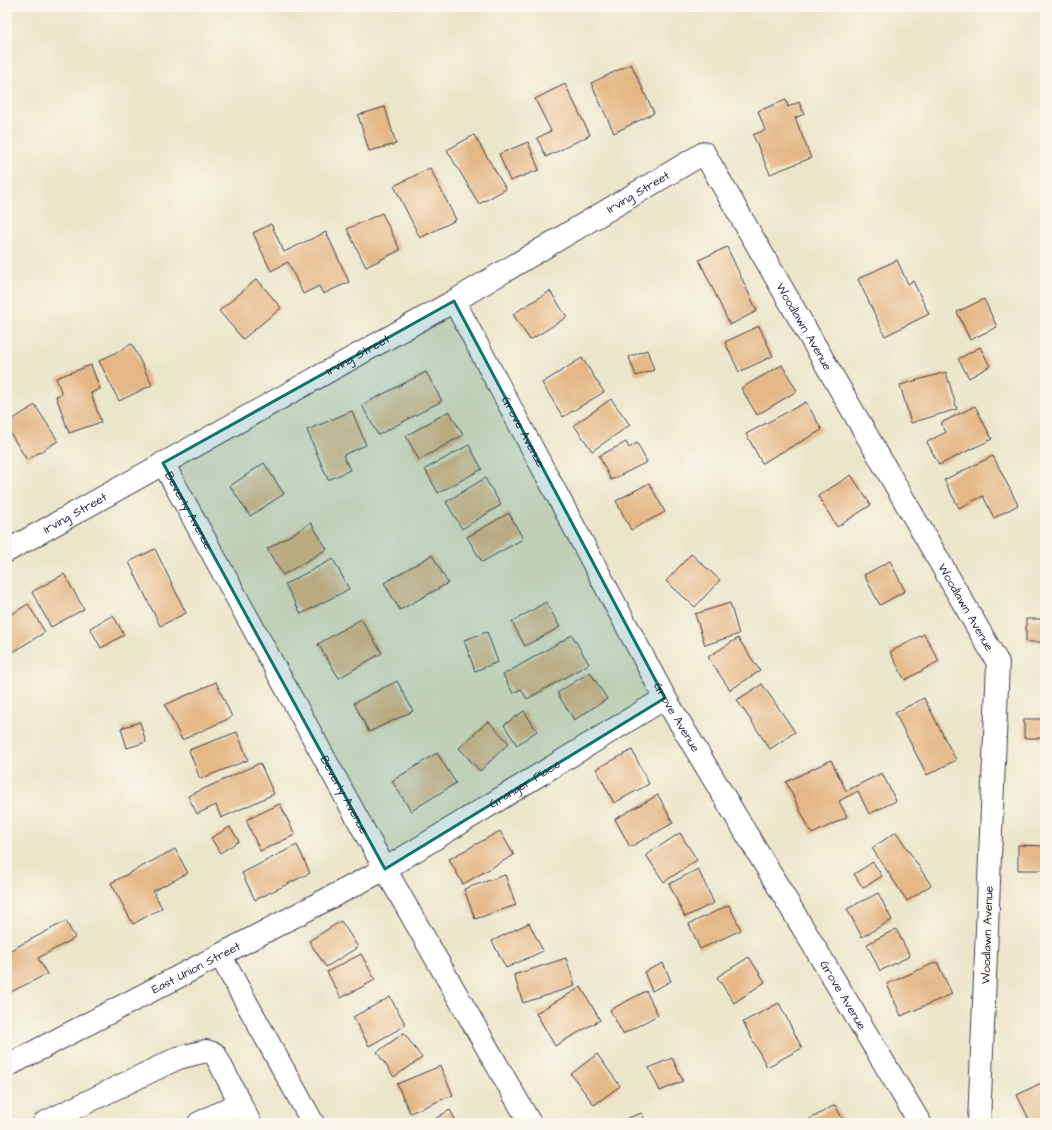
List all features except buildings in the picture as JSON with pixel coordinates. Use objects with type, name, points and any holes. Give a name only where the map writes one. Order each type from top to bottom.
[{"type":"street","name":"Irving Street","points":[[7,550],[454,301],[704,153]]},
{"type":"street","name":"Woodlawn Avenue","points":[[704,153],[998,663],[979,1123]]},
{"type":"street","name":"Grove Avenue","points":[[454,301],[665,698],[920,1123]]},
{"type":"street","name":"Beverly Avenue","points":[[163,463],[384,869],[530,1123]]},
{"type":"street","name":"Granger Place","points":[[384,869],[665,698]]},
{"type":"street","name":"East Union Street","points":[[7,1066],[384,869]]},
{"type":"street","points":[[220,955],[314,1123]]},
{"type":"street","points":[[44,1123],[178,1058],[206,1051],[215,1054],[250,1123]]},
{"type":"street","points":[[199,1123],[240,1103]]},
{"type":"highlighted area","points":[[454,301],[665,698],[385,869],[163,463]]}]
